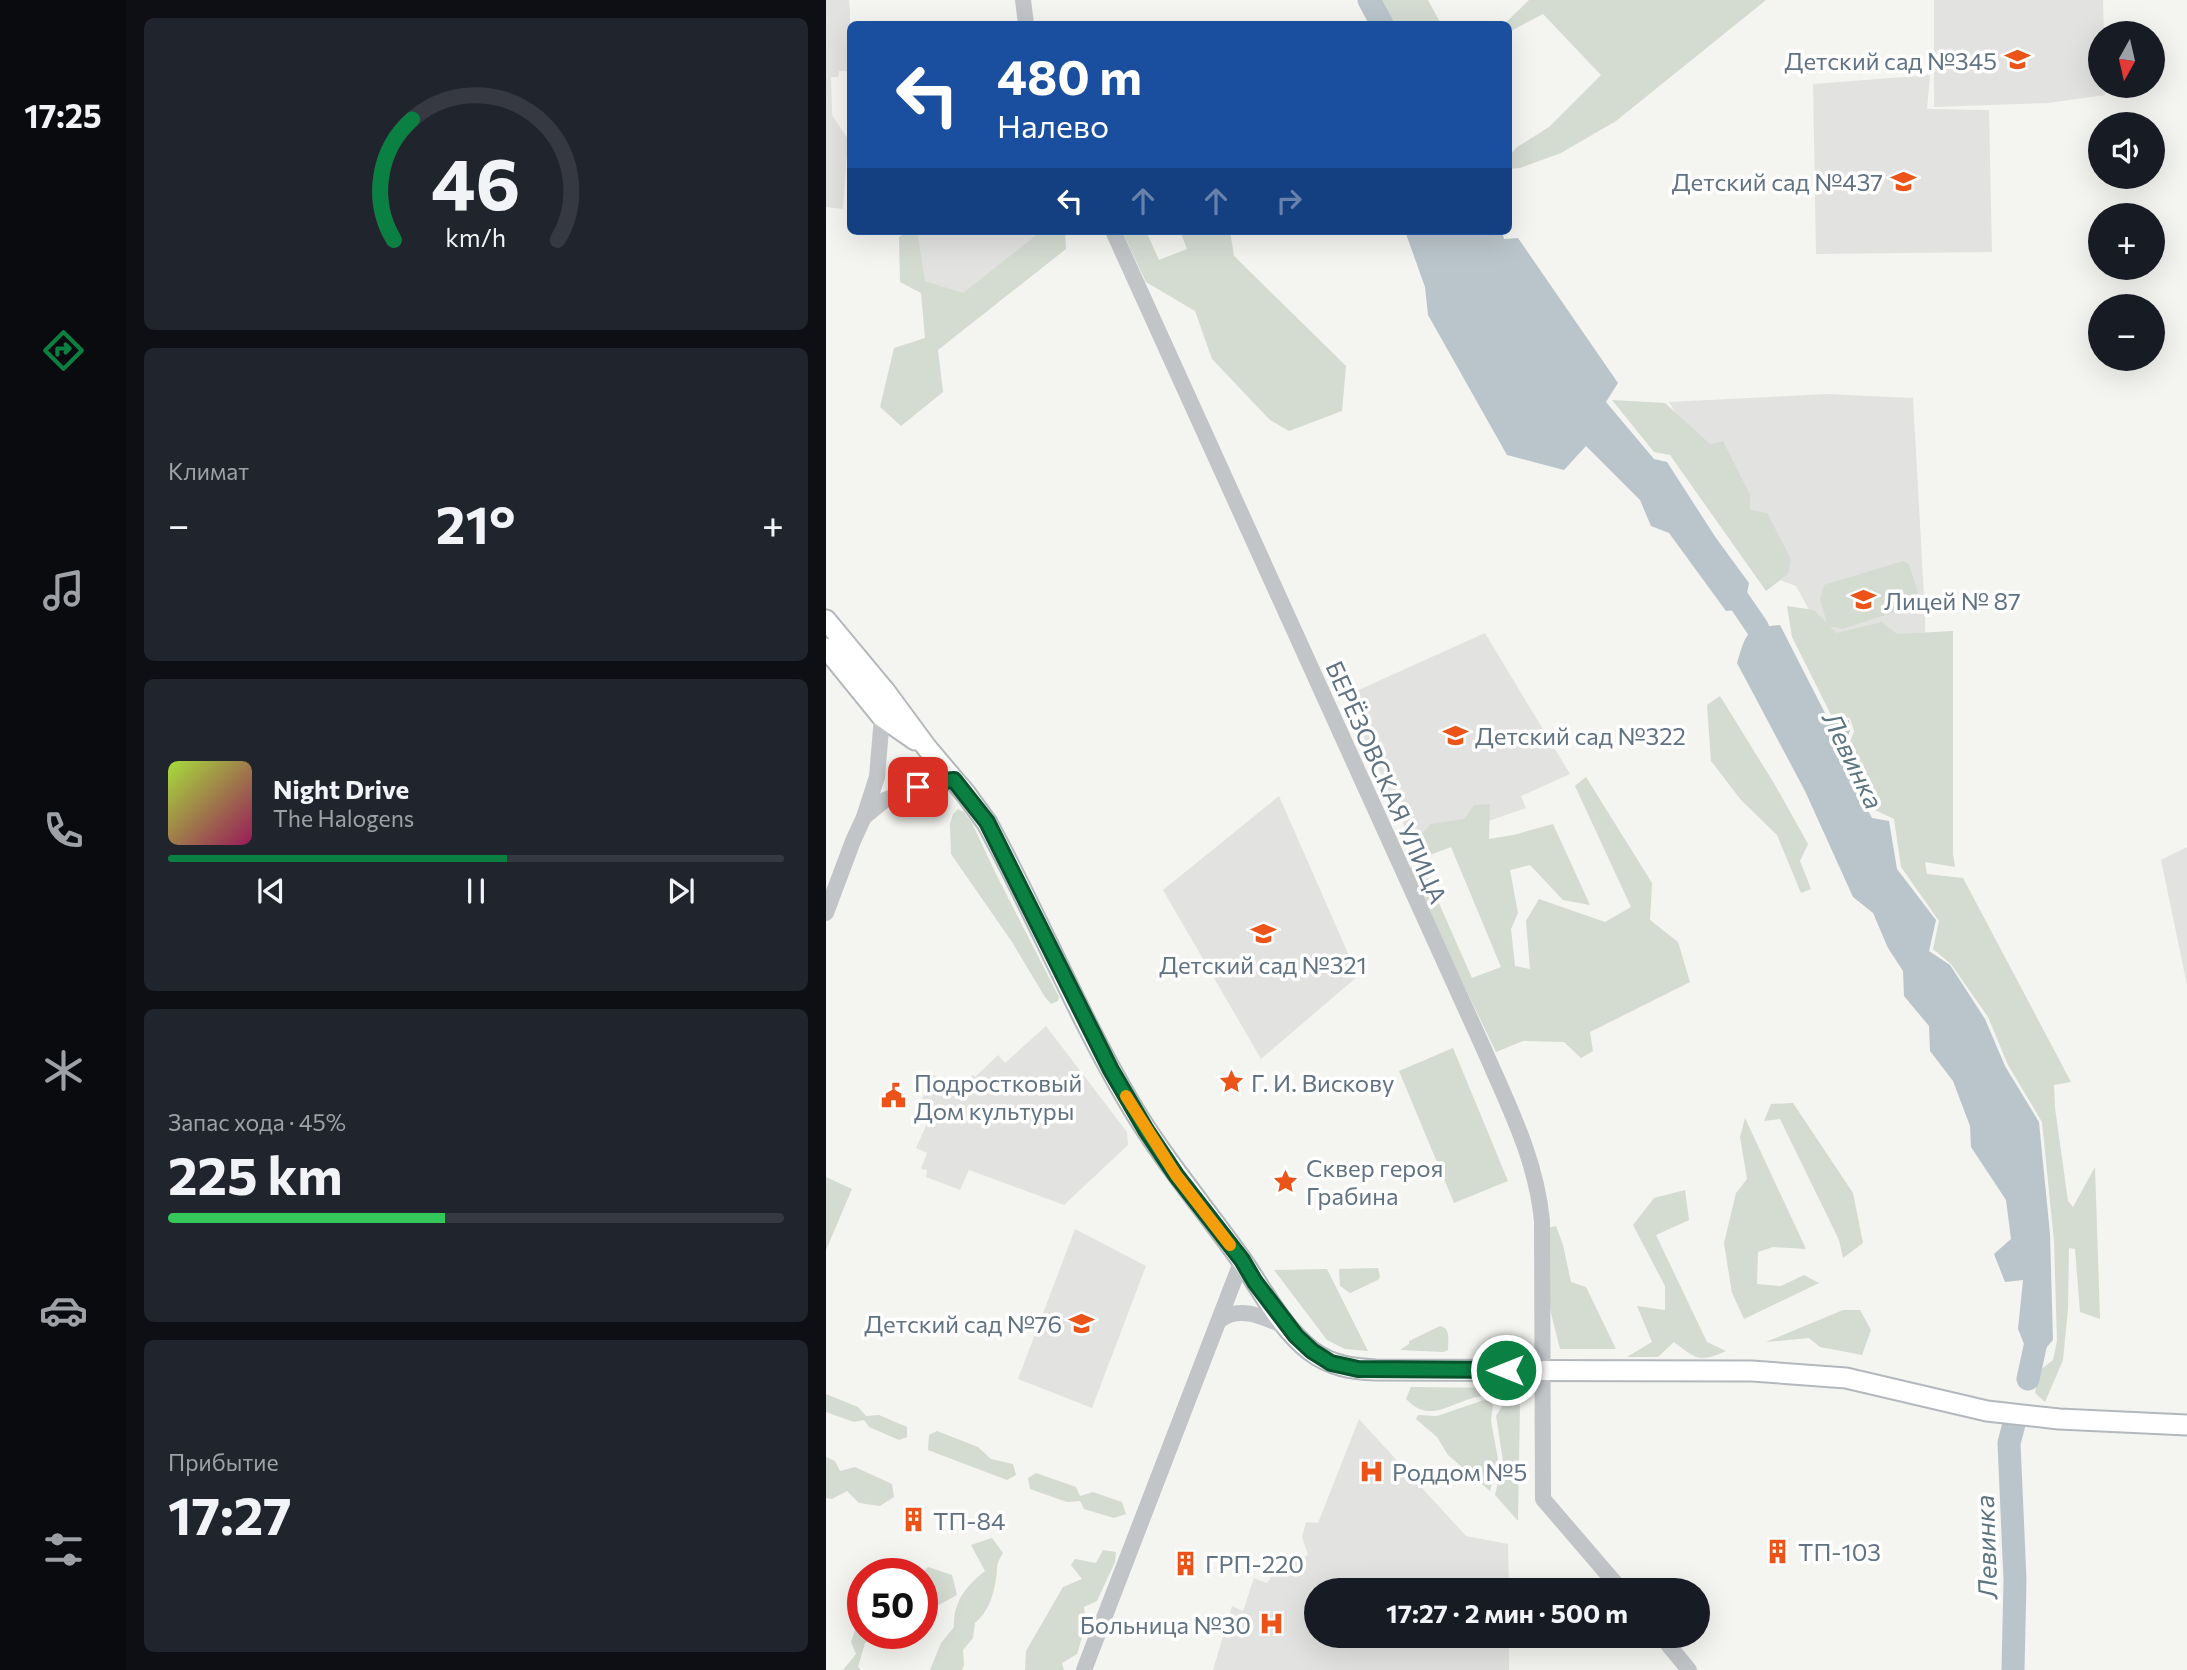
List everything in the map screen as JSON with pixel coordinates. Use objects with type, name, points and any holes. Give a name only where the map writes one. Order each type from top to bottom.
[{"type":"main road","points":[[826,620],[886,691],[987,822],[1128,1100],[1176,1175],[1242,1260],[1289,1328],[1312,1351],[1331,1363],[1376,1370],[1752,1371],[1809,1374],[1846,1378],[1987,1411],[2059,1419],[2187,1424]]},
{"type":"main road","points":[[826,648],[882,717],[928,748]]},
{"type":"street","points":[[1023,0],[1026,21]]},
{"type":"street","name":"БЕРЁЗОВСКАЯ УЛИЦА","points":[[1115,235],[1483,1047],[1527,1150],[1538,1189],[1542,1221],[1543,1499],[1611,1578]]},
{"type":"street","points":[[826,913],[877,777],[882,717]]},
{"type":"street","points":[[864,817],[885,800],[932,782],[954,780]]},
{"type":"street","points":[[1084,1670],[1242,1260]]},
{"type":"street","points":[[1220,1320],[1232,1313],[1245,1312],[1289,1328]]},
{"type":"street","points":[[1671,1648],[1689,1670]]},
{"type":"shaded area","points":[[826,0],[849,0],[847,71],[839,71],[838,77],[831,77],[832,115],[847,138],[843,209],[826,207]]},
{"type":"shaded area","points":[[1380,0],[1428,0],[1439,21],[1391,21]]},
{"type":"shaded area","points":[[1529,0],[1766,0],[1616,121],[1561,153],[1512,169],[1512,153],[1517,147],[1549,127],[1601,75],[1543,14],[1512,30],[1512,21],[1507,21]]},
{"type":"shaded area","name":"Детский сад №345","points":[[1934,0],[2103,0],[2104,21],[2088,21],[2088,97],[2048,103],[1934,107]]},
{"type":"shaded area","name":"Детский сад №437","points":[[1930,75],[1927,109],[1989,110],[1992,252],[1816,254],[1813,84]]},
{"type":"shaded area","points":[[913,235],[1047,235],[964,301],[919,288]]},
{"type":"shaded area","points":[[918,235],[925,281],[963,293],[1036,235],[1065,235],[1066,249],[938,350],[943,392],[901,426],[880,407],[894,348],[925,338],[921,293],[900,282],[899,237]]},
{"type":"shaded area","points":[[1124,235],[1148,235],[1159,260],[1187,249],[1182,235],[1231,235],[1234,256],[1346,366],[1342,411],[1289,431],[1270,420],[1212,359],[1195,311],[1146,282]]},
{"type":"shaded area","points":[[1406,235],[1503,235],[1504,239],[1518,238],[1618,383],[1606,402],[1654,459],[1667,462],[1749,583],[1744,609],[1726,611],[1669,533],[1651,526],[1640,500],[1586,446],[1564,470],[1507,455],[1428,315],[1425,287]]},
{"type":"shaded area","name":"Лицей № 87","points":[[1827,394],[1913,398],[1925,614],[1927,825],[1796,586],[1774,578],[1669,402]]},
{"type":"shaded area","points":[[1612,400],[1665,403],[1710,444],[1723,441],[1750,495],[1750,510],[1767,513],[1791,559],[1788,574],[1766,591],[1670,455],[1654,452]]},
{"type":"shaded area","points":[[1903,561],[1909,564],[1918,593],[1913,606],[1842,629],[1830,626],[1836,633],[1882,622],[1897,634],[1953,631],[1955,867],[1925,862],[1927,874],[1963,878],[2071,1082],[2054,1085],[2068,1201],[2073,1207],[2095,1167],[2100,1319],[2080,1312],[2075,1249],[2069,1248],[2068,1309],[2063,1360],[2045,1402],[2035,1393],[2039,1371],[2053,1360],[2057,1341],[2054,1241],[2042,1122],[2008,1065],[1988,1017],[1951,964],[1933,949],[1939,921],[1901,867],[1894,819],[1875,810],[1846,753],[1854,731],[1850,718],[1831,715],[1792,637],[1787,606],[1814,610],[1827,623],[1820,599],[1824,585]]},
{"type":"shaded area","points":[[1780,625],[1828,719],[1849,720],[1850,730],[1840,760],[1872,818],[1889,821],[1897,869],[1936,920],[1929,951],[1950,965],[1985,1019],[2005,1066],[2039,1122],[2050,1234],[2053,1340],[2032,1364],[2018,1329],[2023,1280],[2005,1282],[1994,1254],[2011,1239],[2006,1200],[1971,1147],[1970,1126],[1953,1081],[1930,1051],[1929,1026],[1904,996],[1903,971],[1888,948],[1873,913],[1853,897],[1805,791],[1737,663],[1749,633]]},
{"type":"shaded area","name":"Детский сад №322","points":[[1485,633],[1570,774],[1521,796],[1526,808],[1414,847],[1345,696]]},
{"type":"shaded area","points":[[1720,696],[1808,844],[1800,861],[1811,889],[1801,893],[1777,835],[1741,800],[1711,761],[1707,705]]},
{"type":"shaded area","points":[[1586,777],[1652,883],[1650,920],[1678,942],[1690,982],[1590,1032],[1593,1051],[1581,1058],[1564,1042],[1523,1041],[1496,1052],[1407,868],[1423,867],[1472,978],[1501,967],[1451,847],[1422,858],[1419,836],[1431,824],[1464,819],[1474,805],[1490,804],[1489,839],[1553,824],[1590,905],[1563,900],[1530,865],[1510,870],[1518,913],[1511,929],[1515,966],[1530,969],[1526,921],[1539,899],[1605,922],[1631,907],[1575,786]]},
{"type":"shaded area","name":"Детский сад №321","points":[[1279,796],[1358,976],[1261,1059],[1163,890]]},
{"type":"shaded area","points":[[958,809],[964,812],[972,823],[1059,997],[1058,1001],[1051,1004],[1045,997],[1012,942],[951,854],[950,824]]},
{"type":"shaded area","points":[[2187,847],[2187,985],[2161,860]]},
{"type":"shaded area","points":[[1046,1026],[1127,1132],[1128,1145],[1064,1205],[969,1170],[960,1190],[926,1177],[927,1170],[921,1169],[927,1153],[916,1148],[929,1119],[916,1113],[933,1074],[953,1089],[965,1085],[998,1055],[1005,1063]]},
{"type":"shaded area","points":[[1453,1048],[1508,1181],[1454,1203],[1399,1071]]},
{"type":"shaded area","points":[[1793,1103],[1853,1193],[1863,1243],[1843,1258],[1839,1240],[1780,1119],[1764,1121],[1771,1104]]},
{"type":"shaded area","points":[[1745,1118],[1806,1249],[1773,1247],[1758,1252],[1757,1284],[1781,1286],[1804,1275],[1819,1283],[1744,1319],[1732,1293],[1724,1243],[1736,1193],[1747,1179],[1740,1137]]},
{"type":"shaded area","points":[[826,1177],[852,1189],[826,1250]]},
{"type":"shaded area","points":[[1685,1190],[1689,1220],[1656,1235],[1707,1342],[1726,1351],[1703,1358],[1693,1355],[1674,1342],[1658,1357],[1627,1357],[1652,1342],[1637,1306],[1665,1310],[1665,1286],[1633,1225],[1654,1198]]},
{"type":"shaded area","points":[[1556,1226],[1571,1282],[1586,1287],[1616,1349],[1560,1349],[1549,1305],[1547,1228]]},
{"type":"shaded area","name":"Детский сад №76","points":[[1075,1229],[1146,1266],[1092,1408],[1018,1379]]},
{"type":"shaded area","points":[[1378,1268],[1378,1280],[1350,1293],[1340,1286],[1339,1269]]},
{"type":"shaded area","points":[[1327,1269],[1368,1351],[1345,1349],[1327,1340],[1274,1270]]},
{"type":"shaded area","points":[[1843,1310],[1860,1310],[1871,1330],[1862,1355],[1820,1347],[1809,1338],[1766,1342]]},
{"type":"shaded area","points":[[1440,1326],[1447,1332],[1448,1350],[1400,1350],[1409,1344],[1409,1341]]},
{"type":"shaded area","points":[[1411,1387],[1502,1388],[1501,1394],[1476,1397],[1430,1411],[1414,1406],[1406,1399]]},
{"type":"shaded area","points":[[1510,1390],[1516,1393],[1520,1401],[1518,1521],[1495,1495],[1503,1461],[1496,1416]]},
{"type":"shaded area","points":[[826,1394],[858,1407],[866,1416],[879,1415],[907,1427],[907,1437],[899,1440],[869,1427],[864,1420],[854,1422],[826,1412]]},
{"type":"shaded area","points":[[1484,1400],[1493,1405],[1491,1421],[1498,1459],[1490,1491],[1448,1455],[1437,1437],[1416,1419],[1418,1415],[1437,1416]]},
{"type":"shaded area","points":[[1359,1419],[1466,1536],[1508,1544],[1509,1578],[1304,1578],[1304,1648],[1509,1648],[1509,1670],[1213,1670],[1232,1606],[1243,1611],[1254,1578],[1267,1583],[1275,1571],[1308,1555],[1302,1537],[1306,1522],[1318,1523]]},
{"type":"shaded area","points":[[937,1431],[978,1447],[991,1459],[1013,1464],[1016,1475],[1007,1480],[928,1450],[929,1435]]},
{"type":"shaded area","points":[[826,1457],[835,1461],[840,1471],[855,1467],[892,1484],[894,1497],[880,1506],[859,1503],[847,1491],[832,1499],[826,1498]]},
{"type":"shaded area","points":[[1036,1473],[1076,1487],[1080,1496],[1093,1492],[1122,1502],[1126,1514],[1114,1518],[1084,1509],[1080,1501],[1067,1502],[1030,1489],[1028,1478]]},
{"type":"shaded area","points":[[992,1538],[1003,1553],[998,1563],[989,1604],[975,1623],[973,1638],[963,1650],[962,1670],[930,1670],[941,1643],[954,1627],[958,1602],[985,1571],[971,1545]]},
{"type":"shaded area","points":[[1103,1550],[1116,1552],[1115,1562],[1097,1601],[1084,1607],[1086,1624],[1077,1654],[1062,1663],[1064,1670],[1025,1670],[1026,1651],[1063,1587],[1082,1579],[1071,1565],[1075,1559],[1096,1563]]},
{"type":"shaded area","points":[[938,1570],[952,1575],[957,1595],[938,1605]]},
{"type":"shaded area","points":[[854,1649],[863,1649],[858,1667],[861,1670],[843,1670],[856,1654]]},
{"type":"waterway","name":"Левинка","points":[[1369,0],[1380,21]]},
{"type":"waterway","name":"Левинка","points":[[1727,583],[1757,627],[1770,655]]},
{"type":"waterway","name":"Левинка","points":[[2028,1379],[2038,1333]]},
{"type":"waterway","name":"Левинка","points":[[2013,1670],[2015,1580],[2009,1443],[2014,1424]]},
{"type":"slow traffic","points":[[1126,1096],[1176,1175],[1230,1245]]},
{"type":"place","name":"Детский сад №345","points":[[2017,60]]},
{"type":"place","name":"Детский сад №437","points":[[1903,181]]},
{"type":"place","name":"Лицей № 87","points":[[1864,600]]},
{"type":"place","name":"Детский сад №322","points":[[1455,735]]},
{"type":"place","name":"Детский сад №321","points":[[1263,933]]},
{"type":"place","name":"Г. И. Вискову","points":[[1231,1082]]},
{"type":"place","name":"Подростковый Дом культуры","points":[[894,1096]]},
{"type":"place","name":"Сквер героя Грабина","points":[[1286,1181]]},
{"type":"place","name":"Детский сад №76","points":[[1082,1323]]},
{"type":"place","name":"Роддом №5","points":[[1372,1471]]},
{"type":"place","name":"ТП-84","points":[[913,1520]]},
{"type":"place","name":"ТП-103","points":[[1778,1551]]},
{"type":"place","name":"ГРП-220","points":[[1185,1563]]},
{"type":"place","name":"Больница №30","points":[[1271,1624]]},
{"type":"route","points":[[918,787],[932,782],[954,780],[987,822],[1111,1070],[1146,1130],[1176,1175],[1303,1344],[1331,1363],[1358,1369],[1506,1370]]}]
